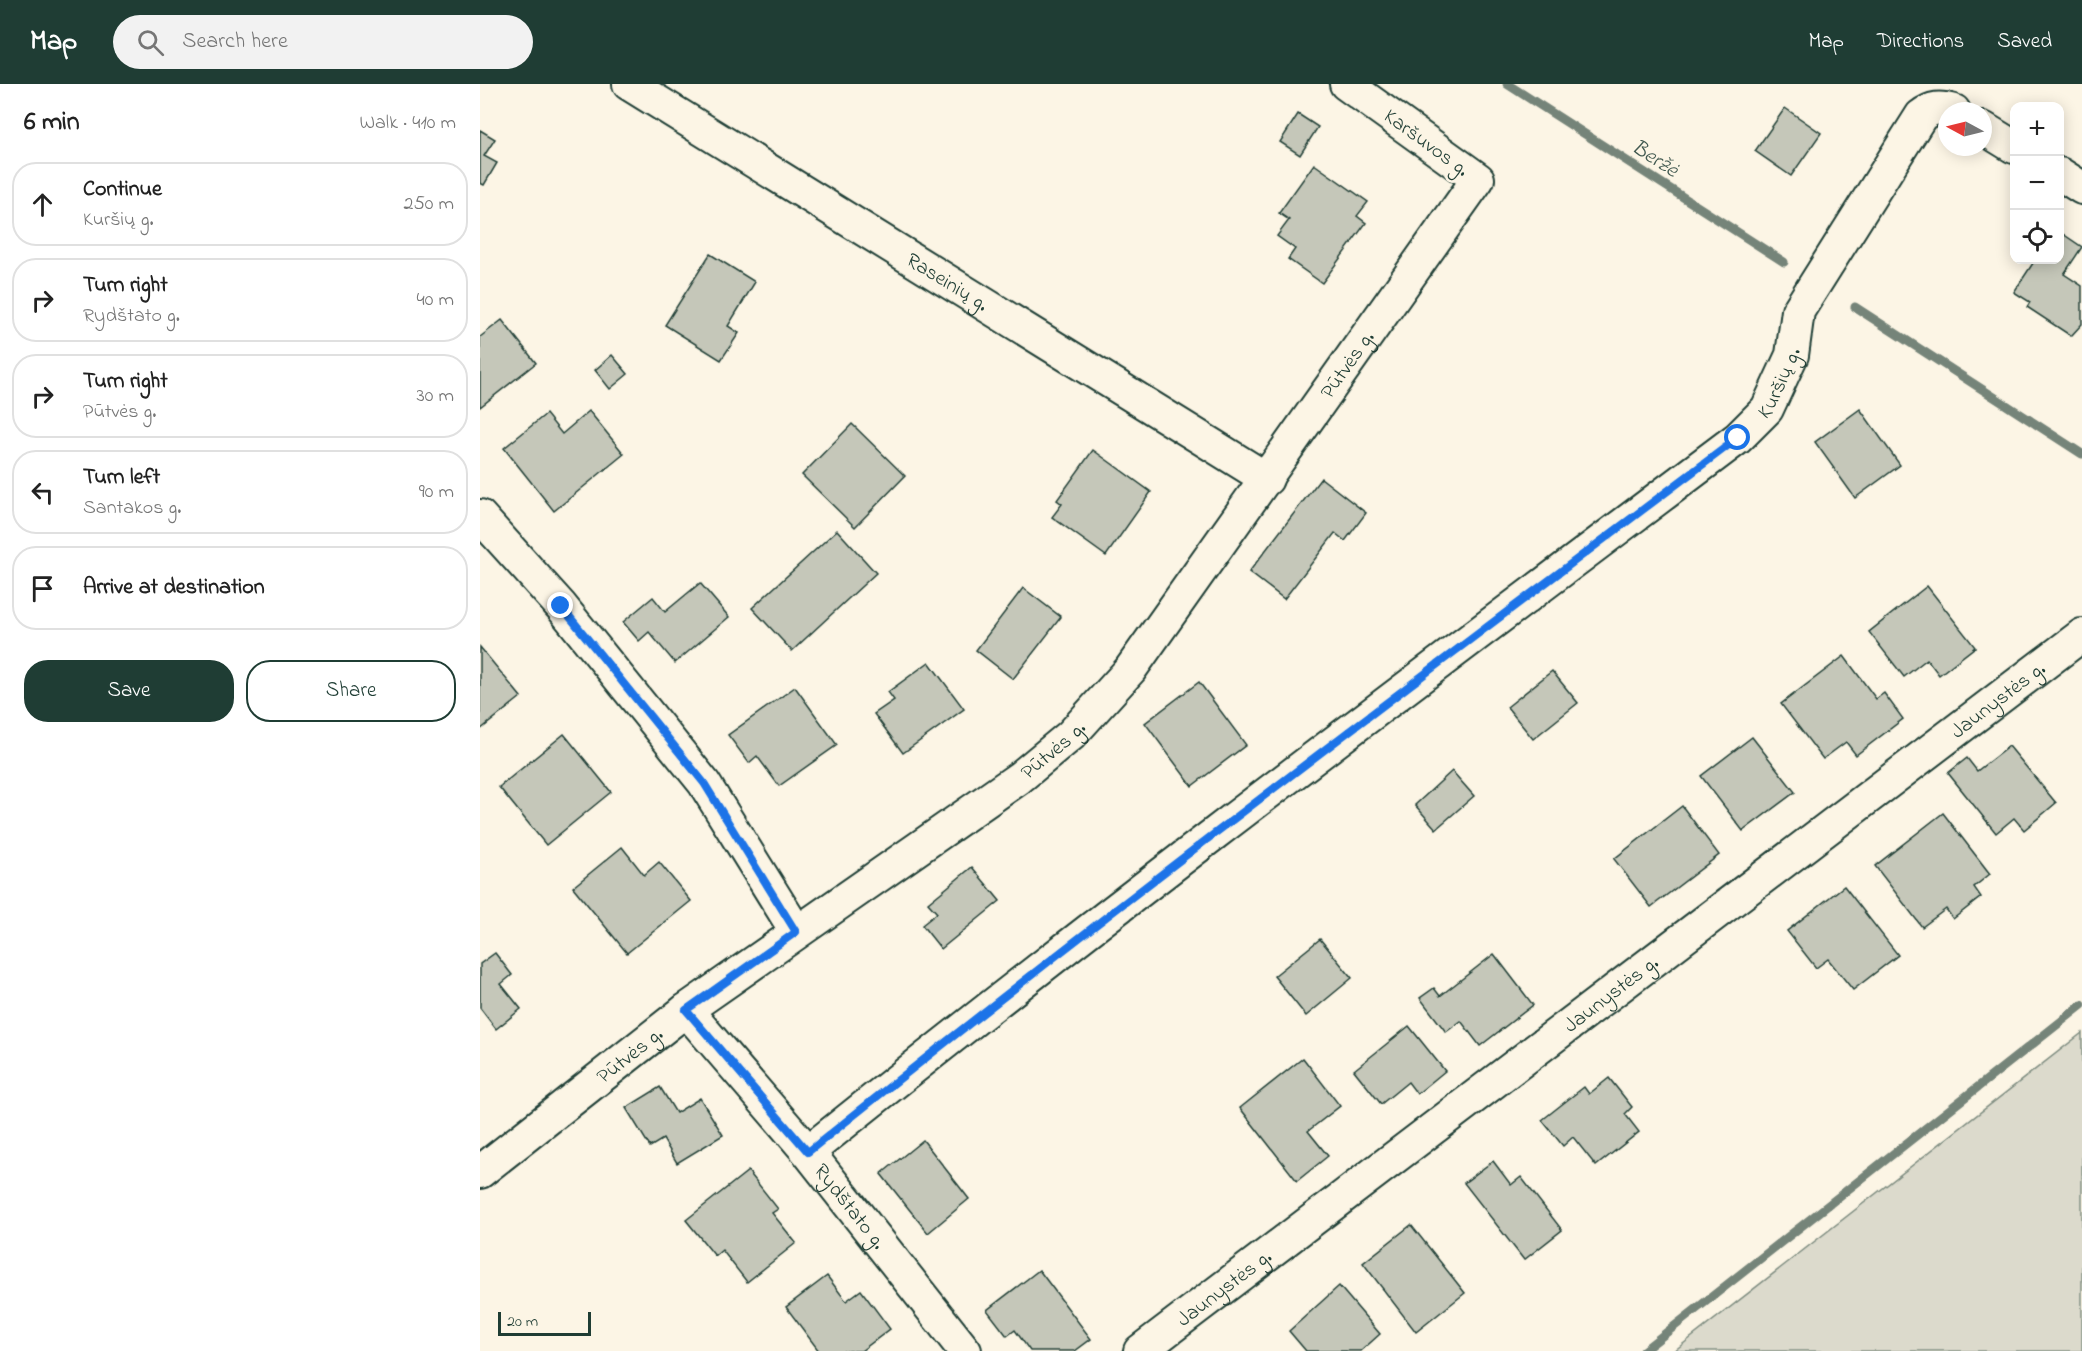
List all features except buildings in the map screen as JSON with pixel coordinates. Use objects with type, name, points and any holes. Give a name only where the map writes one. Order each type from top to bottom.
[{"type":"street","name":"Raseinių g.","points":[[628,84],[1267,479]]},
{"type":"street","name":"Karšuvos g.","points":[[1346,84],[1478,179]]},
{"type":"street","name":"Kuršių g.","points":[[808,1152],[941,1045],[1291,775],[1738,438],[1767,409],[1792,355],[1798,311],[1921,117],[1929,110],[1938,109]]},
{"type":"street","points":[[1992,134],[2010,145]]},
{"type":"street","points":[[2064,177],[2082,188]]},
{"type":"street","name":"Pūtvės g.","points":[[482,1167],[686,1010],[1018,778],[1071,735],[1130,670],[1478,179]]},
{"type":"street","points":[[480,516],[561,606],[704,783],[796,932]]},
{"type":"street","name":"Jaunystės g.","points":[[1140,1351],[2082,635]]},
{"type":"street","name":"Rydštato g.","points":[[686,1010],[808,1152],[965,1351]]},
{"type":"shaded area","points":[[2082,1033],[2082,1351],[1674,1351]]},
{"type":"waterway","name":"Beržė","points":[[1507,84],[1784,262]]},
{"type":"waterway","name":"Beržė","points":[[1855,307],[2082,454]]},
{"type":"waterway","points":[[1643,1351],[2082,1005]]},
{"type":"route","points":[[561,606],[704,783],[796,932],[686,1010],[808,1152],[941,1045],[1309,760],[1738,438]]}]
